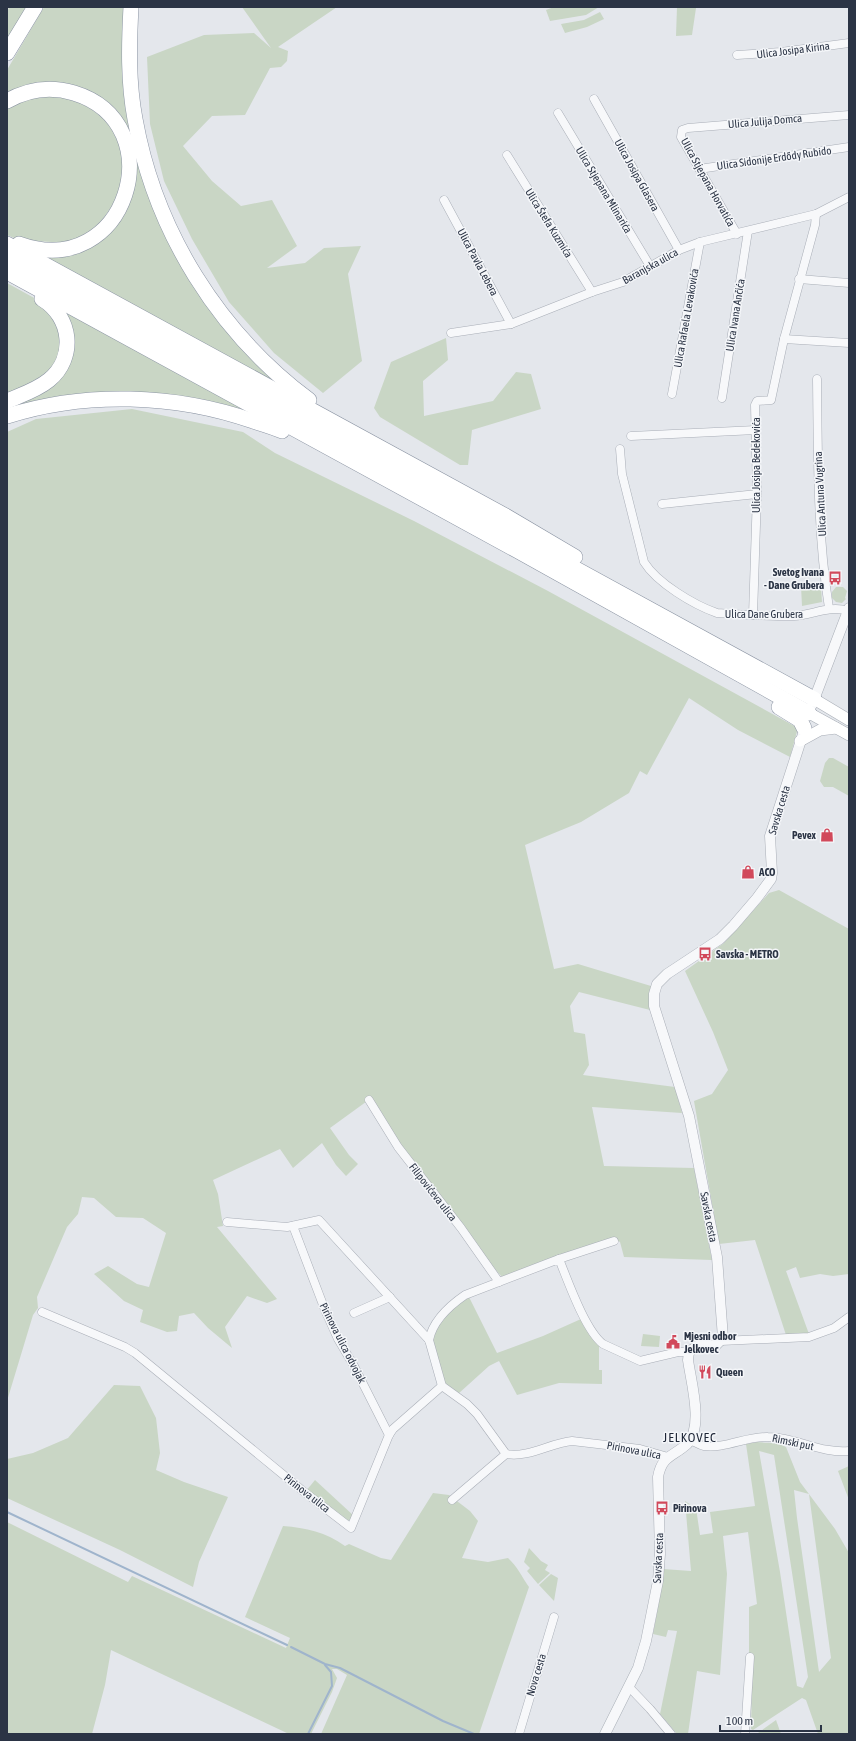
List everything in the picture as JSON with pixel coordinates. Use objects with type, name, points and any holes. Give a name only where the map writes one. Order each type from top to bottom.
[{"type":"highway","points":[[7,53],[35,7]]},
{"type":"highway","points":[[131,7],[129,38],[130,79],[135,118],[145,162],[156,196],[173,237],[215,307],[238,336],[294,388],[316,406],[334,416],[348,430]]},
{"type":"highway","points":[[7,101],[28,92],[53,89],[69,91],[89,99],[110,116],[120,131],[128,151],[130,171],[126,193],[117,213],[103,230],[84,243],[69,248],[50,251],[35,249],[7,239]]},
{"type":"highway","points":[[7,244],[504,515],[567,552],[630,592],[640,604]]},
{"type":"highway","points":[[7,258],[640,604],[812,706]]},
{"type":"highway","points":[[10,274],[748,678],[812,706]]},
{"type":"highway","points":[[7,401],[38,387],[53,377],[63,362],[68,342],[64,324],[58,312],[45,300],[25,289],[10,274]]},
{"type":"highway","points":[[7,416],[39,408],[100,400],[171,402],[204,407],[239,416],[280,430],[344,463],[356,463]]},
{"type":"highway","points":[[748,678],[762,695],[800,720],[802,735]]},
{"type":"main road","points":[[812,706],[849,720]]},
{"type":"main road","points":[[812,706],[836,728],[849,735]]},
{"type":"main road","points":[[802,735],[820,730],[836,728]]},
{"type":"street","name":"Ulica Josipa Kirina","points":[[737,56],[849,43]]},
{"type":"street","name":"Ulica Josipa Glasera","points":[[594,100],[679,250]]},
{"type":"street","name":"Ulica Stjepana Mlinarića","points":[[558,113],[650,266]]},
{"type":"street","name":"Ulica Julija Domca","points":[[682,130],[742,123],[849,115]]},
{"type":"street","name":"Ulica Stjepana Horvatića","points":[[682,130],[681,137],[737,234]]},
{"type":"street","name":"Ulica Sidonije Erdődy Rubido","points":[[699,169],[849,148]]},
{"type":"street","name":"Ulica Štefa Kuzmića","points":[[507,154],[592,292]]},
{"type":"street","name":"Baranjska ulica","points":[[451,333],[511,324],[592,292],[623,282],[679,250],[700,242],[816,214],[849,197]]},
{"type":"street","name":"Ulica Pavla Lebera","points":[[444,200],[511,324]]},
{"type":"street","name":"Ulica Josipa Bedekovića","points":[[754,615],[757,494],[755,405],[757,401],[771,400],[784,339],[799,279],[815,225],[816,214]]},
{"type":"street","name":"Ulica Ivana Ančića","points":[[722,398],[748,231]]},
{"type":"street","name":"Ulica Rafaela Levakovića","points":[[672,394],[700,242]]},
{"type":"street","points":[[799,279],[849,283]]},
{"type":"street","points":[[784,339],[849,343]]},
{"type":"street","name":"Ulica Antuna Vugrina","points":[[817,379],[818,483],[826,588],[829,608]]},
{"type":"street","points":[[631,436],[756,430]]},
{"type":"street","name":"Ulica Dane Grubera","points":[[620,449],[622,474],[636,524],[642,555],[648,568],[672,588],[708,610],[717,613],[794,616],[814,613],[829,608],[848,609]]},
{"type":"street","points":[[662,504],[757,494]]},
{"type":"street","name":"Savska cesta","points":[[722,1341],[723,1329],[717,1256],[690,1116],[673,1060],[654,1006],[654,994],[657,984],[667,974],[715,942],[733,926],[771,879],[770,836],[802,735],[848,609]]},
{"type":"street","name":"Filipovićeva ulica","points":[[369,1100],[398,1147],[461,1228],[499,1282]]},
{"type":"street","points":[[227,1222],[293,1226],[319,1220],[429,1340],[442,1386],[467,1404],[477,1414],[506,1454],[452,1500]]},
{"type":"street","name":"Pirinova ulica odvojak","points":[[293,1226],[324,1310],[389,1435]]},
{"type":"street","points":[[429,1340],[434,1326],[452,1304],[465,1295],[559,1259],[614,1241]]},
{"type":"street","points":[[559,1259],[584,1317],[598,1340],[603,1344],[640,1361],[678,1352],[689,1352],[697,1346],[716,1345],[722,1341],[809,1337],[834,1328],[849,1317]]},
{"type":"street","points":[[354,1313],[390,1297]]},
{"type":"street","name":"Pirinova ulica","points":[[42,1312],[135,1353],[302,1491],[351,1528],[389,1435],[393,1429],[442,1386]]},
{"type":"street","points":[[689,1352],[688,1360],[696,1411],[695,1427],[690,1440]]},
{"type":"street","name":"Rimski put","points":[[690,1440],[701,1445],[712,1446],[761,1437],[770,1437],[781,1438],[828,1450],[840,1452],[849,1451]]},
{"type":"street","name":"Savska cesta","points":[[605,1734],[629,1687],[644,1652],[658,1581],[660,1554],[658,1477],[660,1468],[668,1457],[683,1448],[690,1440]]},
{"type":"street","name":"Pirinova ulica","points":[[506,1454],[513,1455],[534,1452],[562,1442],[572,1441],[640,1449],[668,1457]]},
{"type":"street","name":"Nova cesta","points":[[519,1734],[554,1617]]},
{"type":"street","points":[[745,1734],[750,1657]]},
{"type":"street","points":[[629,1687],[671,1734]]},
{"type":"green space","points":[[9,7],[28,7],[7,42],[7,13]]},
{"type":"green space","points":[[44,7],[127,7],[126,54],[171,242],[299,397],[37,256],[95,242],[134,158],[83,92],[7,96],[7,70]]},
{"type":"green space","points":[[242,7],[337,7],[278,47],[288,51],[287,61],[281,67],[270,68],[245,115],[212,116],[183,146],[212,181],[241,206],[272,200],[297,246],[267,268],[305,263],[324,248],[361,246],[348,274],[362,361],[323,393],[274,353],[229,302],[192,239],[164,181],[150,124],[147,57],[204,35],[254,33],[271,48]]},
{"type":"green space","points":[[554,7],[599,7],[586,15],[550,21],[546,10]]},
{"type":"green space","points":[[677,7],[696,8],[692,35],[676,36]]},
{"type":"green space","points":[[600,12],[604,19],[587,27],[565,33],[561,24],[584,20]]},
{"type":"green space","points":[[36,95],[75,98],[107,120],[123,151],[122,191],[95,231],[68,243],[19,240],[7,235],[7,107]]},
{"type":"green space","points":[[7,283],[49,308],[63,340],[53,371],[7,396]]},
{"type":"green space","points":[[65,312],[259,418],[157,397],[7,412],[13,403],[60,377]]},
{"type":"green space","points":[[446,338],[448,360],[423,381],[424,416],[493,401],[516,372],[531,374],[541,409],[472,430],[468,465],[460,465],[380,417],[374,408],[391,362]]},
{"type":"green space","points":[[132,409],[243,432],[275,453],[414,521],[548,591],[798,728],[790,757],[738,730],[689,698],[647,775],[640,771],[629,793],[581,822],[525,845],[554,969],[578,964],[651,986],[650,1010],[579,992],[570,1006],[574,1032],[585,1034],[589,1065],[583,1075],[675,1087],[682,1113],[592,1107],[604,1166],[694,1168],[712,1260],[624,1257],[620,1242],[615,1239],[503,1278],[415,1165],[370,1099],[330,1128],[349,1155],[358,1164],[346,1176],[336,1165],[322,1143],[293,1168],[280,1149],[213,1180],[218,1194],[223,1226],[217,1227],[277,1299],[267,1303],[247,1296],[225,1327],[232,1348],[208,1328],[194,1313],[179,1316],[177,1331],[167,1332],[140,1322],[143,1310],[124,1301],[94,1274],[108,1266],[137,1284],[149,1287],[166,1233],[143,1218],[116,1217],[94,1198],[82,1197],[78,1214],[67,1227],[37,1297],[38,1308],[33,1315],[7,1401],[7,432],[36,419]]},
{"type":"green space","points":[[801,586],[813,590],[821,588],[822,602],[802,606]]},
{"type":"green space","points":[[836,587],[843,587],[847,591],[846,599],[842,603],[836,602],[832,598],[832,592]]},
{"type":"green space","points":[[829,758],[833,758],[849,767],[849,796],[833,787],[824,787],[820,781],[825,763]]},
{"type":"green space","points":[[779,890],[849,929],[849,1274],[833,1276],[820,1274],[800,1278],[796,1267],[786,1271],[809,1334],[786,1335],[755,1240],[719,1244],[694,1101],[712,1094],[728,1070],[713,1032],[685,971],[724,943],[769,893]]},
{"type":"green space","points":[[469,1297],[497,1353],[543,1336],[581,1319],[599,1345],[599,1370],[602,1370],[602,1384],[559,1383],[517,1395],[499,1361],[489,1366],[458,1394],[444,1384],[432,1346],[433,1336],[436,1329],[453,1306]]},
{"type":"green space","points":[[643,1334],[660,1336],[659,1347],[641,1346]]},
{"type":"green space","points":[[114,1385],[140,1386],[156,1418],[160,1453],[156,1470],[184,1482],[228,1497],[199,1562],[193,1587],[120,1550],[7,1498],[7,1459],[33,1453],[68,1438]]},
{"type":"green space","points":[[757,1442],[779,1444],[786,1447],[800,1482],[809,1494],[835,1529],[849,1553],[849,1734],[818,1734],[806,1700],[802,1698],[753,1730],[751,1729],[752,1679],[749,1655],[749,1607],[757,1604],[748,1532],[723,1536],[727,1574],[720,1675],[697,1671],[688,1734],[677,1734],[660,1714],[677,1631],[668,1630],[666,1637],[653,1634],[663,1569],[691,1571],[685,1501],[696,1508],[700,1535],[713,1533],[710,1512],[755,1506],[746,1444]],"holes":[[[759,1451],[774,1455],[808,1677],[803,1688],[797,1686],[780,1572]],[[794,1490],[809,1494],[831,1658],[819,1672]]]},
{"type":"green space","points":[[849,1466],[849,1500],[838,1471]]},
{"type":"green space","points":[[315,1480],[354,1516],[348,1521],[306,1491]]},
{"type":"green space","points":[[433,1493],[449,1495],[470,1511],[478,1521],[462,1558],[488,1562],[508,1558],[517,1568],[529,1587],[479,1734],[321,1734],[347,1675],[337,1669],[332,1669],[337,1678],[332,1692],[311,1734],[289,1734],[111,1650],[105,1685],[92,1734],[7,1734],[7,1522],[128,1582],[132,1576],[286,1648],[290,1638],[245,1617],[283,1526],[300,1528],[323,1534],[345,1546],[349,1544],[381,1558],[391,1560]]},
{"type":"green space","points":[[529,1548],[541,1561],[548,1565],[545,1570],[550,1573],[538,1584],[527,1571],[530,1568],[524,1562]]},
{"type":"green space","points":[[551,1574],[558,1578],[554,1601],[539,1585]]},
{"type":"green space","points":[[776,1720],[781,1734],[758,1734],[758,1733]]},
{"type":"waterway","points":[[7,1512],[287,1645]]},
{"type":"waterway","points":[[291,1647],[325,1664],[340,1668],[443,1721],[474,1734]]},
{"type":"waterway","points":[[308,1734],[332,1686],[331,1672],[325,1665]]},
{"type":"place","name":"Svetog Ivana - Dane Grubera","points":[[835,578]]},
{"type":"place","name":"Pevex","points":[[827,835]]},
{"type":"place","name":"ACO","points":[[748,872]]},
{"type":"place","name":"Savska - METRO","points":[[705,954]]},
{"type":"place","name":"Mjesni odbor Jelkovec","points":[[673,1342]]},
{"type":"place","name":"Queen","points":[[705,1372]]},
{"type":"place","name":"Pirinova","points":[[662,1508]]},
{"type":"district","name":"JELKOVEC","points":[[690,1437]]}]
